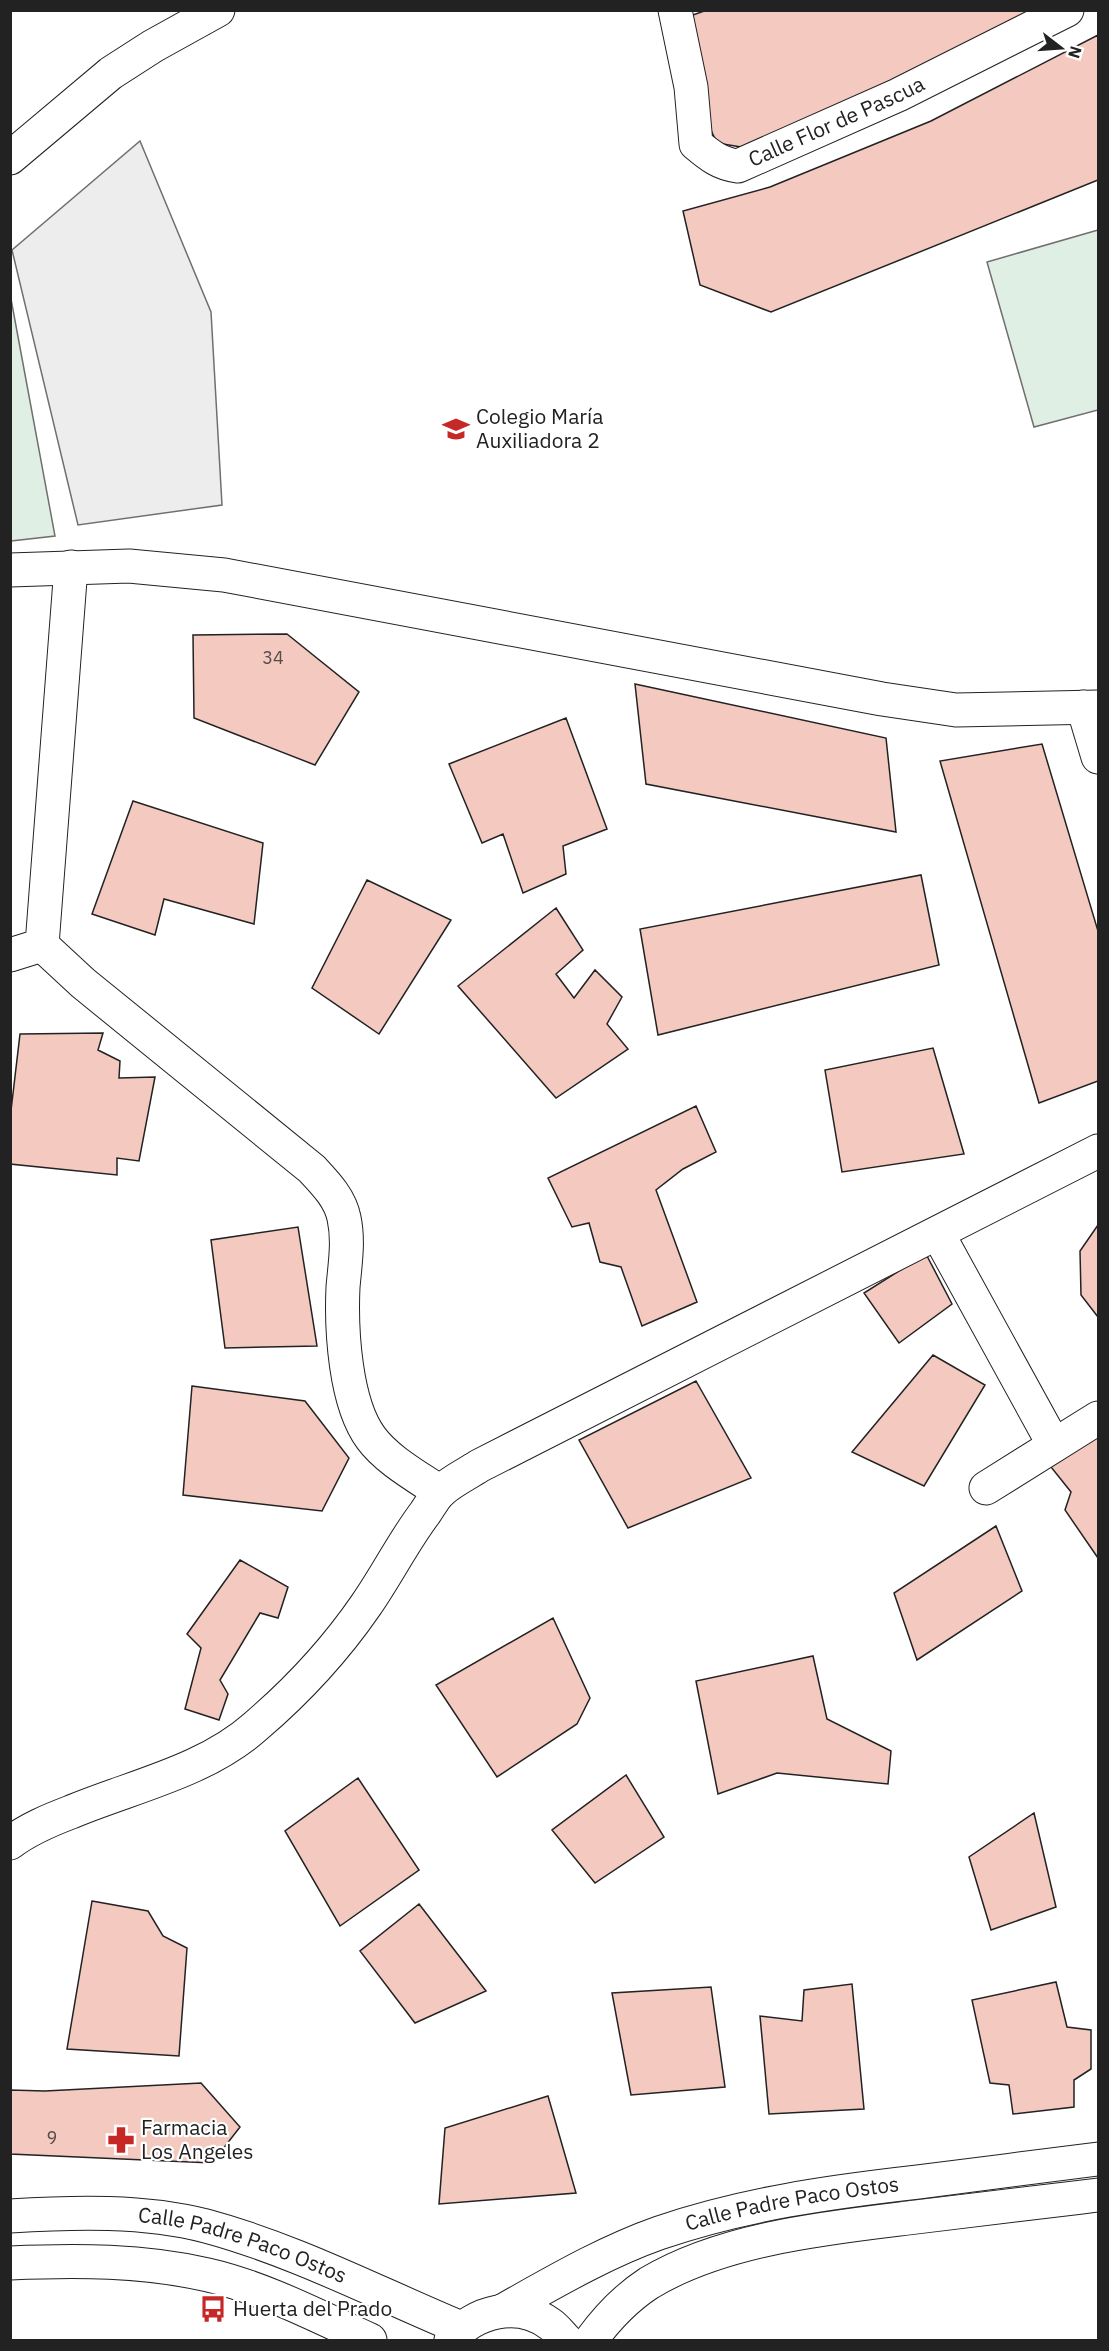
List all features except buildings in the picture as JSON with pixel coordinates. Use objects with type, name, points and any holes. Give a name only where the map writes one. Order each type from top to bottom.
[{"type":"street","points":[[10,158],[111,74],[153,46],[218,10]]},
{"type":"street","name":"Calle Flor de Pascua","points":[[675,10],[691,87],[696,144],[712,158],[726,165],[738,166],[898,95],[1067,10]]},
{"type":"street","points":[[10,570],[129,566],[224,574],[858,694],[956,710],[1091,707],[1098,757]]},
{"type":"street","points":[[42,945],[71,567]]},
{"type":"street","points":[[10,955],[42,945]]},
{"type":"street","points":[[42,945],[82,983],[312,1169],[332,1191],[344,1216],[347,1247],[343,1324],[352,1399],[371,1438],[402,1467],[440,1492]]},
{"type":"street","points":[[10,1843],[20,1835],[58,1817],[173,1774],[220,1753],[255,1728],[295,1691],[334,1649],[368,1603],[407,1537],[440,1492],[479,1466],[1098,1151]]},
{"type":"street","points":[[938,1234],[1054,1445]]},
{"type":"street","points":[[986,1488],[1098,1418]]},
{"type":"street","name":"Calle Padre Paco Ostos","points":[[10,2216],[95,2214],[155,2217],[204,2226],[313,2262],[396,2301],[456,2334],[481,2316],[504,2310],[604,2257],[658,2234],[713,2217],[775,2202],[855,2189],[1098,2159]]},
{"type":"street","name":"Calle Padre Paco Ostos","points":[[591,2340],[622,2304],[650,2283],[688,2265],[765,2240],[821,2228],[1098,2195]]},
{"type":"street","name":"Calle Padre Paco Ostos","points":[[10,2263],[77,2260],[175,2268],[210,2275],[253,2288],[370,2340]]},
{"type":"street","points":[[504,2310],[528,2313],[550,2323],[567,2340]]},
{"type":"green space","points":[[1098,230],[1098,410],[1034,427],[987,262]]},
{"type":"green space","points":[[11,299],[55,536],[10,541]]},
{"type":"shaded area","points":[[140,141],[211,312],[222,505],[78,525],[12,250]]},
{"type":"place","name":"Colegio María Auxiliadora 2","points":[[456,429]]},
{"type":"place","name":"Farmacia Los Angeles","points":[[121,2140]]},
{"type":"place","name":"Huerta del Prado","points":[[213,2309]]}]
